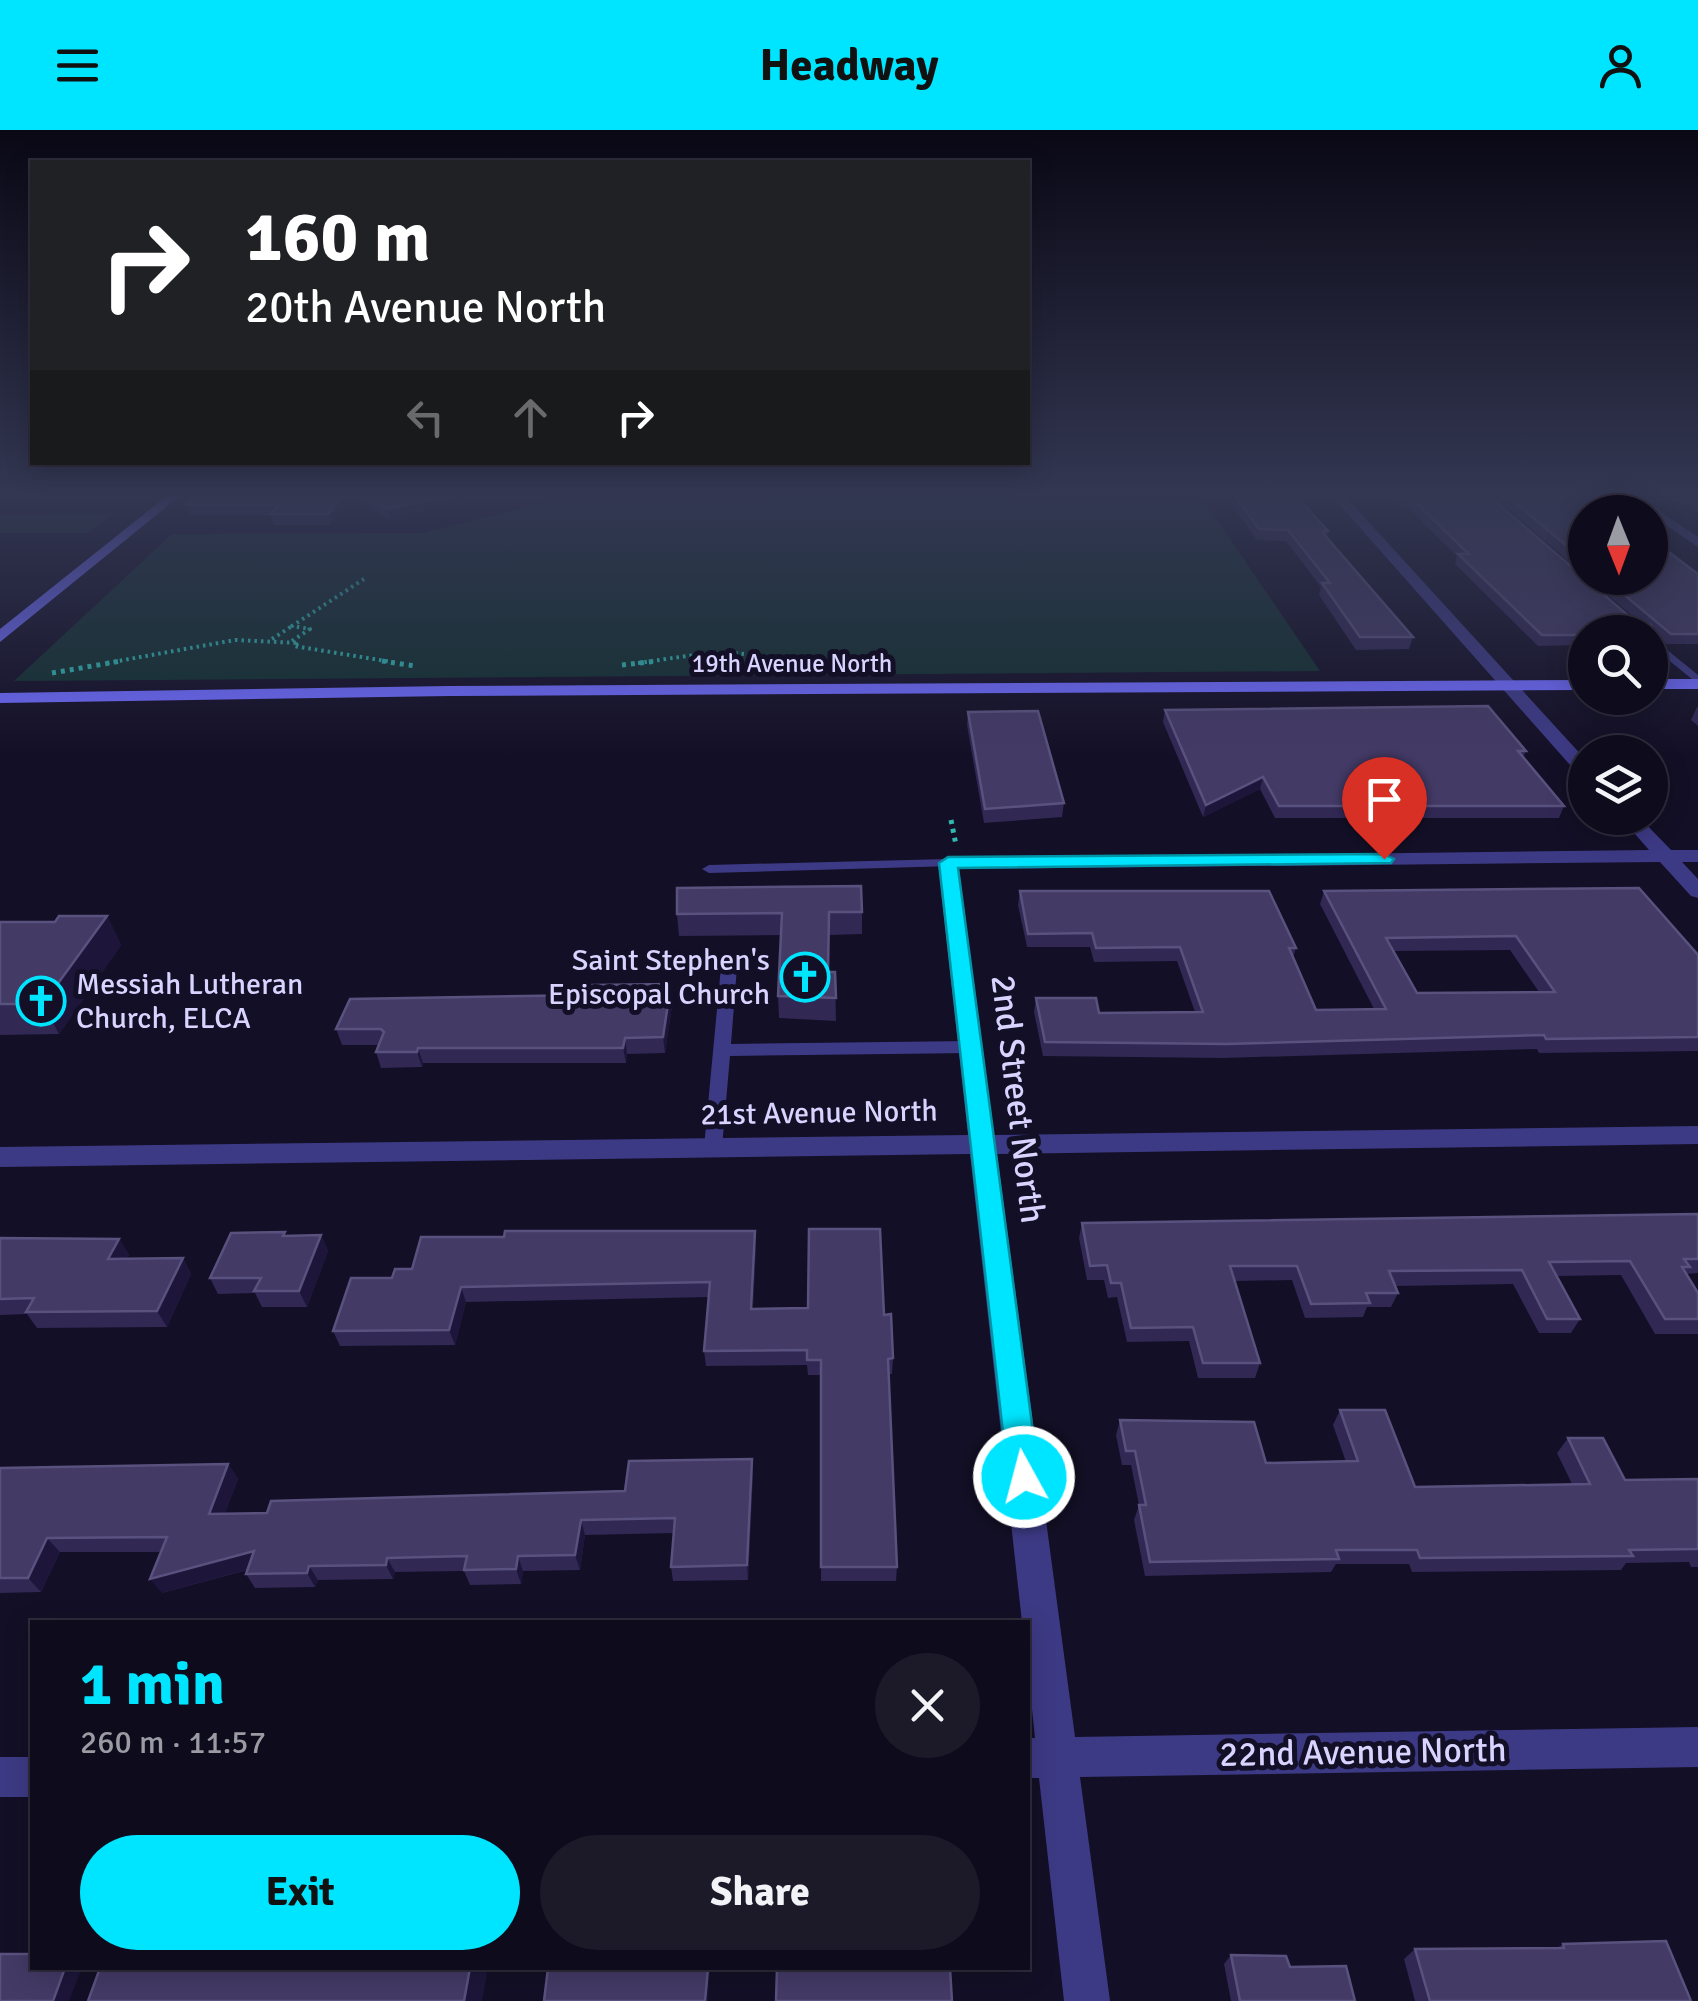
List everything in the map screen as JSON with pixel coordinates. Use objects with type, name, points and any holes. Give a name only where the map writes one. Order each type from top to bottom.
[{"type":"street","points":[[0,637],[68,582]]},
{"type":"street","points":[[1415,582],[1568,752]]},
{"type":"street","points":[[1668,683],[1698,682]]},
{"type":"street","name":"19th Avenue North","points":[[0,698],[449,690],[1568,685]]},
{"type":"street","points":[[1646,835],[1698,892]]},
{"type":"street","points":[[952,854],[1698,856]]},
{"type":"street","name":"2nd Street North","points":[[952,854],[1030,1620]]},
{"type":"street","name":"21st Avenue North","points":[[0,1157],[1698,1135]]},
{"type":"street","name":"2nd Street North","points":[[1030,1624],[1043,1757],[1087,2001]]},
{"type":"street","name":"22nd Avenue North","points":[[1043,1757],[1698,1747]]},
{"type":"street","points":[[0,1777],[30,1776]]},
{"type":"lane","points":[[1668,655],[1698,682]]},
{"type":"lane","points":[[710,869],[952,854]]},
{"type":"lane","points":[[713,1147],[729,968]]},
{"type":"lane","points":[[722,1050],[971,1047]]},
{"type":"path","points":[[271,639],[359,582]]},
{"type":"path","points":[[291,642],[310,629],[292,626]]},
{"type":"path","points":[[46,674],[235,640],[271,639],[415,666]]},
{"type":"path","points":[[615,666],[693,657],[761,655],[772,660],[770,679]]},
{"type":"path","points":[[952,820],[952,854]]},
{"type":"green space","points":[[120,582],[1260,582],[1320,671],[14,681]]},
{"type":"building","points":[[1366,582],[1413,637],[1360,637],[1322,583]]},
{"type":"building","points":[[1487,582],[1568,582],[1568,595],[1604,595],[1628,615],[1568,615],[1568,635],[1542,635]]},
{"type":"building","points":[[1668,582],[1698,582],[1698,634],[1671,634],[1668,615],[1648,615],[1624,595],[1668,595]]},
{"type":"building","points":[[1488,706],[1526,751],[1518,751],[1564,806],[1279,806],[1263,777],[1206,805],[1165,710]]},
{"type":"building","points":[[1038,711],[1064,803],[985,809],[968,712]]},
{"type":"building","points":[[861,886],[862,912],[829,912],[828,972],[835,972],[836,998],[778,996],[782,913],[677,914],[677,888]]},
{"type":"building","points":[[1639,888],[1698,955],[1698,1037],[1546,1039],[1544,1035],[1226,1044],[1045,1042],[1036,998],[1096,998],[1099,1013],[1203,1012],[1180,947],[1096,948],[1092,933],[1028,934],[1020,891],[1269,891],[1296,948],[1289,948],[1316,1010],[1386,1009],[1324,891]],"holes":[[[1516,936],[1555,992],[1417,993],[1386,938]]]},
{"type":"building","points":[[59,916],[107,916],[43,1004],[0,1004],[0,922],[55,922]]},
{"type":"building","points":[[671,984],[663,1037],[625,1038],[623,1048],[418,1048],[417,1052],[376,1052],[384,1032],[381,1029],[336,1029],[350,999],[589,995],[592,985]]},
{"type":"building","points":[[1698,1214],[1698,1259],[1684,1259],[1690,1267],[1682,1267],[1698,1293],[1698,1319],[1665,1319],[1630,1261],[1549,1262],[1580,1319],[1547,1319],[1522,1270],[1389,1271],[1398,1293],[1366,1293],[1370,1303],[1311,1304],[1297,1266],[1230,1266],[1260,1363],[1203,1363],[1193,1327],[1131,1328],[1121,1283],[1111,1283],[1107,1265],[1090,1266],[1082,1223]]},
{"type":"building","points":[[809,1229],[880,1229],[884,1315],[891,1314],[893,1358],[888,1359],[897,1567],[821,1567],[821,1360],[807,1360],[807,1350],[704,1351],[710,1282],[461,1287],[449,1330],[333,1331],[351,1278],[392,1278],[395,1269],[412,1269],[421,1237],[504,1237],[505,1231],[755,1231],[751,1309],[808,1308]]},
{"type":"building","points":[[285,1232],[283,1236],[321,1235],[299,1291],[254,1291],[261,1278],[210,1278],[231,1233]]},
{"type":"building","points":[[0,1238],[119,1239],[108,1259],[183,1258],[157,1311],[26,1312],[34,1298],[0,1299]]},
{"type":"building","points":[[1340,1410],[1385,1410],[1415,1487],[1590,1484],[1568,1438],[1603,1438],[1625,1480],[1698,1479],[1698,1549],[1629,1550],[1633,1556],[1420,1558],[1417,1550],[1336,1550],[1339,1559],[1150,1562],[1139,1505],[1146,1505],[1135,1451],[1126,1451],[1120,1420],[1254,1422],[1266,1463],[1358,1461]]},
{"type":"building","points":[[752,1459],[747,1565],[671,1567],[675,1518],[581,1520],[575,1555],[518,1556],[516,1569],[464,1570],[467,1556],[387,1558],[386,1565],[309,1566],[307,1573],[246,1574],[254,1551],[150,1579],[167,1537],[47,1538],[28,1578],[0,1578],[0,1468],[228,1464],[209,1514],[267,1513],[271,1501],[625,1491],[629,1461]]},
{"type":"building","points":[[1666,1941],[1691,2001],[1430,2001],[1415,1949],[1564,1948],[1563,1944]]},
{"type":"building","points":[[0,1954],[30,1954],[30,1970],[64,1970],[53,2001],[0,2001]]},
{"type":"building","points":[[1231,1955],[1286,1956],[1290,1967],[1346,1966],[1355,2001],[1240,2001]]},
{"type":"building","points":[[99,1970],[470,1970],[464,2001],[88,2001]]},
{"type":"building","points":[[548,1970],[708,1970],[705,2001],[544,2001]]},
{"type":"building","points":[[777,1970],[950,1970],[952,2001],[776,2001]]},
{"type":"place","name":"Saint Stephen's Episcopal Church","points":[[805,977]]},
{"type":"place","name":"Messiah Lutheran Church, ELCA","points":[[41,1001]]},
{"type":"route","points":[[1024,1477],[948,863],[1384,859]]}]
